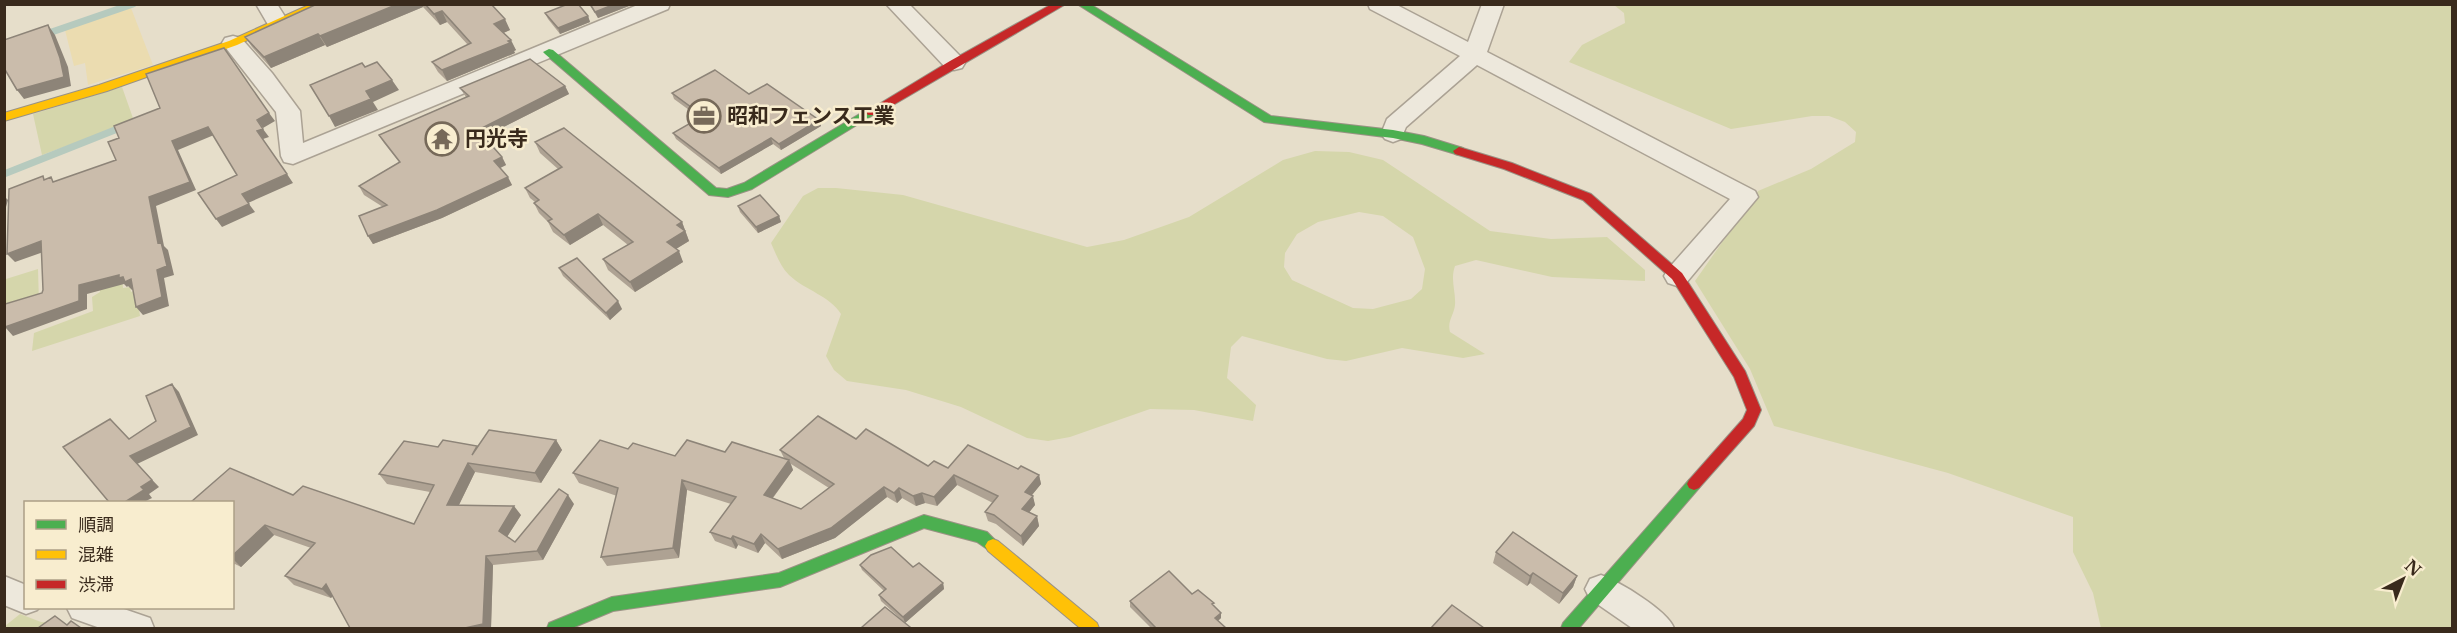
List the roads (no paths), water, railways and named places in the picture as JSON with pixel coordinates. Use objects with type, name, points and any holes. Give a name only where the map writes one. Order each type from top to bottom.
[{"type":"street","points":[[4,117],[103,88],[233,43],[272,14],[321,4]]},
{"type":"street","points":[[233,43],[264,78],[288,111],[294,156],[660,4]]},
{"type":"street","points":[[896,4],[954,63]]},
{"type":"street","points":[[549,52],[714,192],[720,194],[748,186],[954,63],[1061,4]]},
{"type":"street","points":[[1082,4],[1268,119],[1393,134],[1424,140],[1508,166],[1587,197],[1677,276],[1740,375],[1754,410],[1749,422],[1739,435],[1569,628]]},
{"type":"street","points":[[1378,4],[1746,197],[1677,276]]},
{"type":"street","points":[[1393,134],[1395,124],[1475,55],[1493,4]]},
{"type":"street","points":[[555,628],[612,604],[780,580],[924,521],[982,537],[1091,628]]},
{"type":"street","points":[[1601,589],[1658,628]]},
{"type":"street","points":[[4,590],[24,599]]},
{"type":"street","points":[[86,609],[138,628]]},
{"type":"waterway","points":[[43,35],[133,4]]},
{"type":"waterway","points":[[4,174],[125,126]]},
{"type":"place","name":"昭和フェンス工業","points":[[704,116]]},
{"type":"place","name":"円光寺","points":[[442,139]]}]
